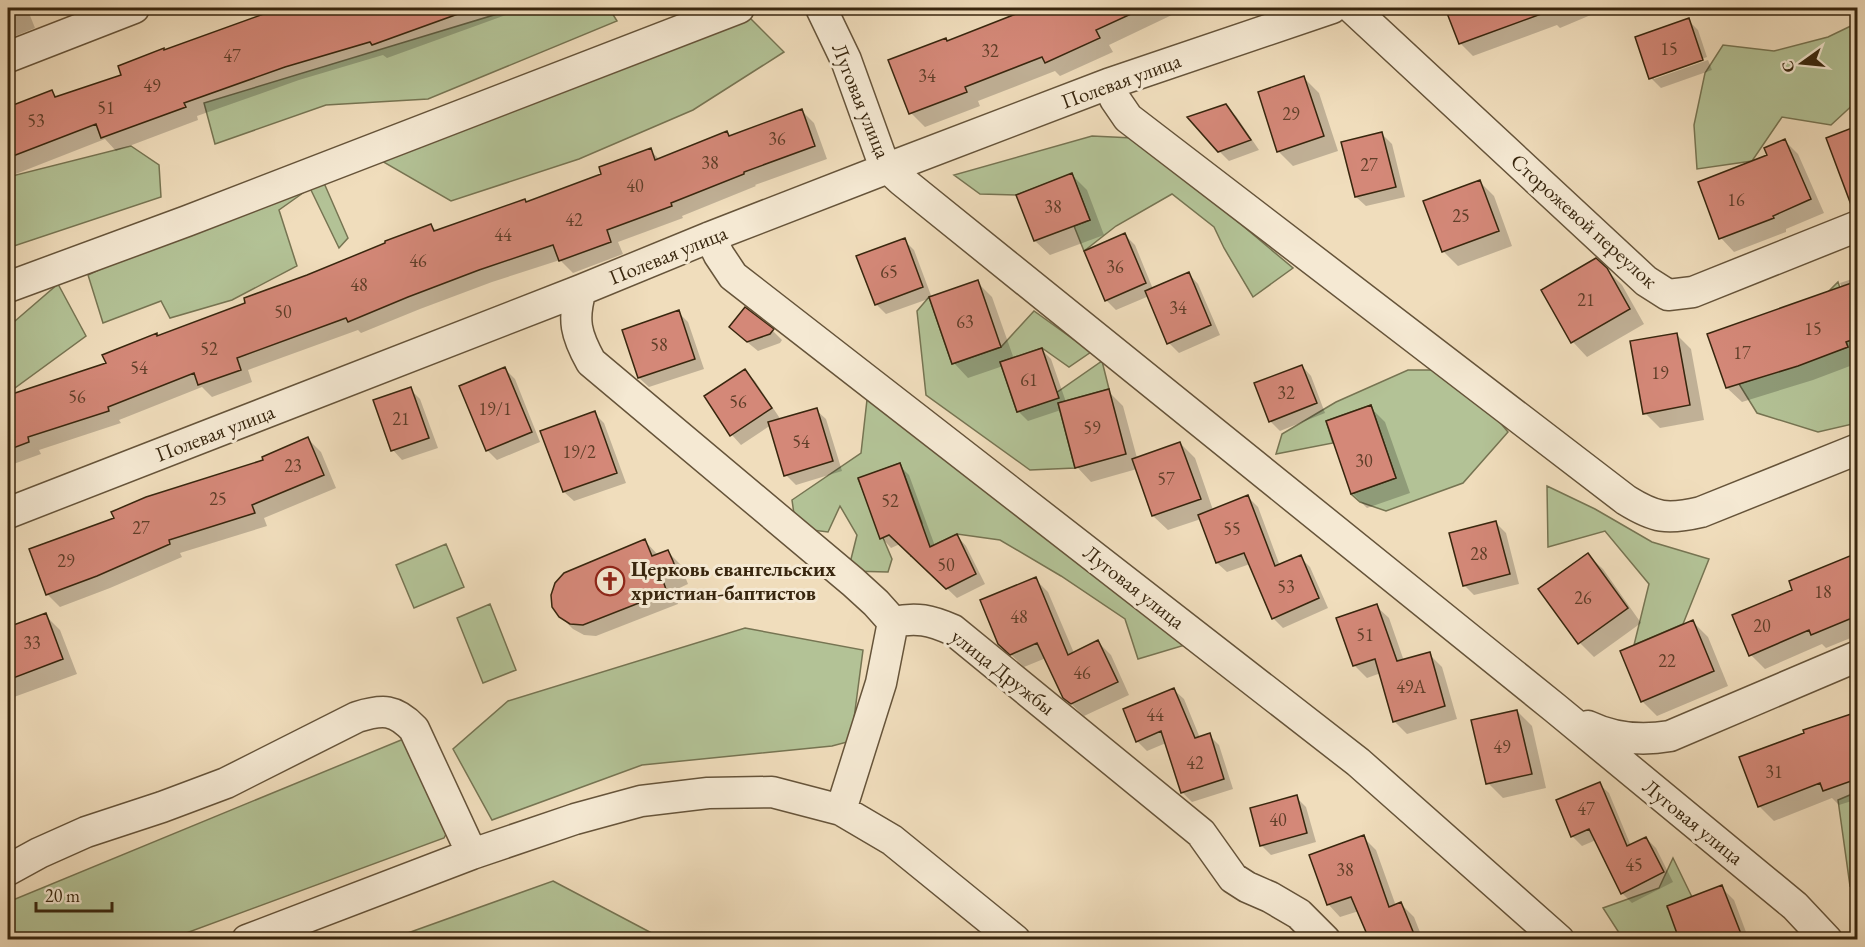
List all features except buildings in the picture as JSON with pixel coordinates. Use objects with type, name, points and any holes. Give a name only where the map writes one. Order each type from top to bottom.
[{"type":"street","points":[[8,57],[134,8]]},
{"type":"street","points":[[8,287],[187,221],[739,8]]},
{"type":"street","name":"Луговая улица","points":[[821,8],[846,60],[875,143],[888,168],[1555,708],[1796,906],[1827,939]]},
{"type":"street","name":"Полевая улица","points":[[8,513],[581,290],[710,237],[1108,84],[1332,8]]},
{"type":"street","name":"Сторожевой переулок","points":[[1352,8],[1646,281],[1668,295],[1693,292],[1857,226]]},
{"type":"street","points":[[1108,84],[1128,118],[1597,479],[1642,510],[1662,517],[1680,517],[1701,512],[1857,449]]},
{"type":"street","name":"Луговая улица","points":[[710,237],[734,276],[1358,762],[1558,939]]},
{"type":"street","points":[[581,290],[576,308],[576,325],[580,342],[591,362],[853,582],[893,622],[881,683],[841,810]]},
{"type":"street","name":"улица Дружбы","points":[[893,622],[908,619],[931,620],[953,630],[1201,833],[1233,878],[1299,914],[1325,939]]},
{"type":"street","name":"Луговая улица","points":[[1555,708],[1591,728],[1624,738],[1650,739],[1670,736],[1857,656]]},
{"type":"street","points":[[8,870],[86,832],[226,783],[357,717],[373,712],[390,712],[403,718],[414,729],[472,855]]},
{"type":"street","points":[[1639,777],[1670,736]]},
{"type":"street","points":[[247,939],[575,819],[640,801],[708,793],[772,792],[841,810],[892,840],[1015,939]]},
{"type":"green space","points":[[517,8],[609,8],[617,21],[428,99],[326,105],[215,144],[204,103]]},
{"type":"green space","points":[[740,8],[784,52],[693,110],[579,159],[451,201],[382,161],[324,183],[348,238],[339,248],[310,188],[279,210],[297,266],[232,300],[170,318],[161,301],[103,323],[88,275],[162,240]]},
{"type":"green space","points":[[1857,23],[1857,101],[1831,125],[1782,117],[1752,161],[1697,169],[1694,125],[1705,73],[1723,45],[1774,51],[1828,37]]},
{"type":"green space","points":[[1092,136],[1133,138],[1193,184],[1293,268],[1253,297],[1214,227],[1172,194],[1116,226],[1084,251],[1074,226],[1090,220],[1072,174],[1016,195],[980,194],[954,175]]},
{"type":"green space","points":[[131,146],[159,165],[161,197],[8,248],[8,177]]},
{"type":"green space","points":[[1838,282],[1857,338],[1857,423],[1818,432],[1757,413],[1739,384],[1848,347],[1828,292]]},
{"type":"green space","points":[[58,284],[86,336],[8,393],[8,327]]},
{"type":"green space","points":[[929,297],[952,364],[1001,347],[1034,311],[1091,352],[1069,367],[1042,348],[1000,362],[1017,412],[1040,404],[1102,361],[1109,389],[1058,403],[1075,468],[1030,470],[926,395],[917,311]]},
{"type":"green space","points":[[1408,370],[1456,370],[1508,432],[1463,483],[1386,511],[1360,502],[1351,494],[1396,478],[1371,405],[1326,421],[1333,443],[1276,454],[1282,434],[1336,402]]},
{"type":"green space","points":[[869,382],[1185,645],[1138,659],[1125,619],[1061,576],[1000,540],[957,534],[911,556],[906,542],[922,523],[900,463],[858,479],[892,559],[888,572],[848,571],[857,535],[840,506],[828,532],[796,528],[792,500],[861,453]]},
{"type":"green space","points":[[1547,486],[1595,509],[1652,542],[1709,559],[1683,624],[1634,645],[1649,584],[1605,531],[1548,547]]},
{"type":"green space","points":[[446,544],[464,587],[414,608],[396,565]]},
{"type":"green space","points":[[490,604],[516,670],[483,683],[457,618]]},
{"type":"green space","points":[[745,628],[863,650],[851,741],[832,746],[642,765],[492,820],[453,749],[508,701]]},
{"type":"green space","points":[[406,738],[455,817],[444,838],[170,939],[8,940],[8,902]]},
{"type":"green space","points":[[1857,792],[1857,884],[1850,886],[1838,800]]},
{"type":"green space","points":[[1673,858],[1692,897],[1667,907],[1687,939],[1623,939],[1603,908],[1659,888]]},
{"type":"green space","points":[[553,881],[663,939],[391,939]]},
{"type":"place","name":"Церковь евангельских христиан-баптистов","points":[[610,581]]}]
